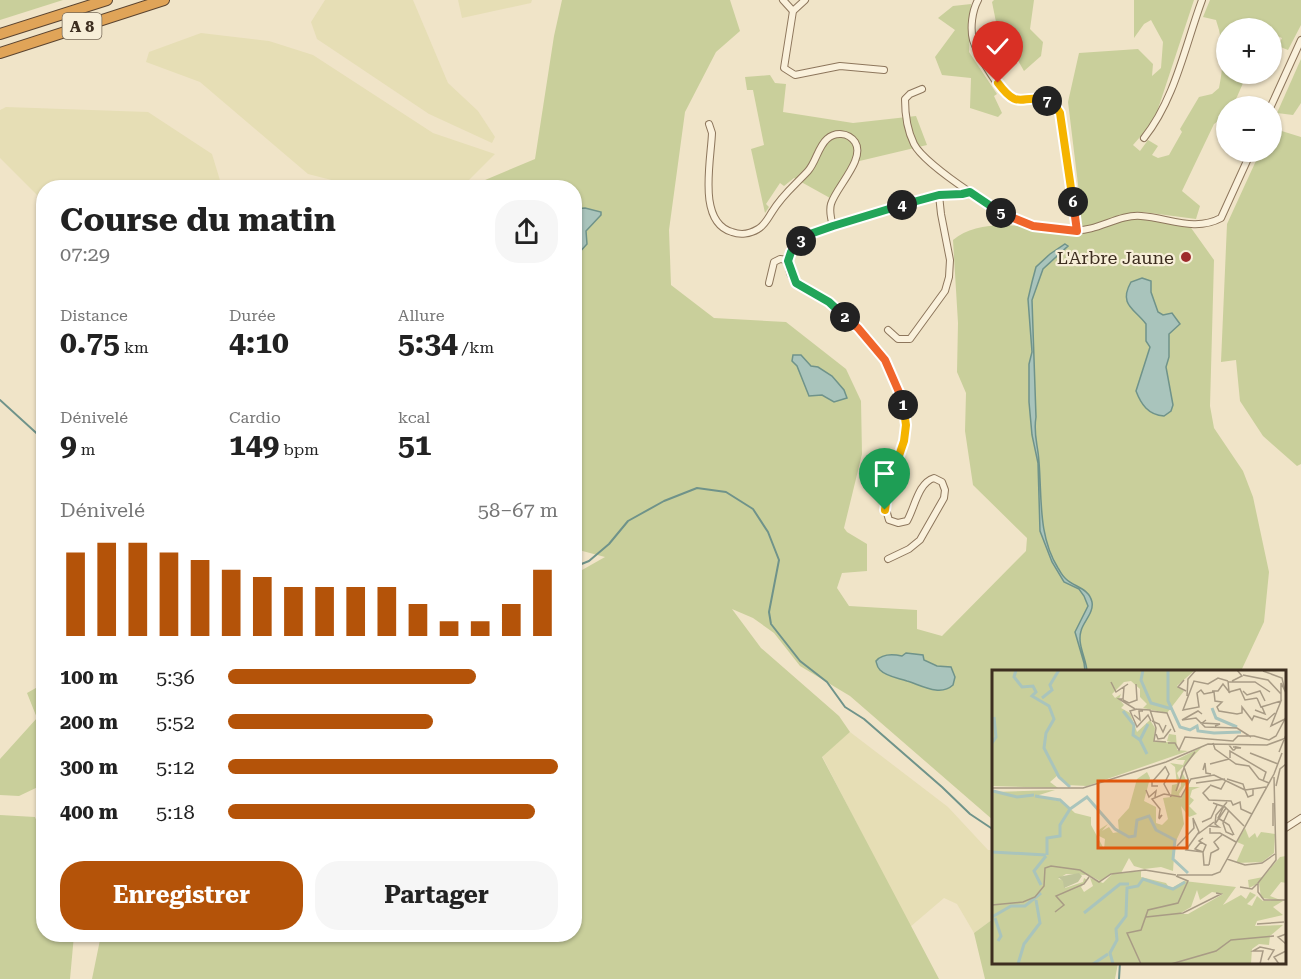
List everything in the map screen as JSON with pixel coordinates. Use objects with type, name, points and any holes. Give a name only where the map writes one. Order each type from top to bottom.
[{"type":"highway","name":"A 8","points":[[0,34],[107,0]]},
{"type":"highway","name":"A 8","points":[[0,53],[164,0]]},
{"type":"street","points":[[783,0],[793,11]]},
{"type":"street","points":[[805,0],[793,11],[784,68],[795,75],[840,66],[884,70]]},
{"type":"street","points":[[978,0],[974,8],[973,40],[981,57],[1007,96],[1015,100],[1039,98],[1054,104],[1060,113],[1077,231]]},
{"type":"street","points":[[1144,138],[1156,123],[1165,105],[1202,0]]},
{"type":"street","points":[[1276,96],[1301,40]]},
{"type":"street","points":[[922,89],[905,99],[908,126],[914,145],[970,192],[1006,216],[1033,226],[1077,231],[1138,216],[1192,225],[1210,224],[1221,218],[1246,162]]},
{"type":"street","points":[[710,124],[712,133],[710,210],[721,228],[740,234],[758,229],[765,223],[787,190],[815,162],[825,140],[842,134],[849,137],[856,143],[857,151],[853,166],[830,207],[833,226]]},
{"type":"street","points":[[888,559],[909,549],[920,540],[944,498],[945,490],[942,482],[934,478],[928,480],[923,485],[908,521],[898,524],[889,519],[885,510],[888,488],[904,441],[906,425],[902,399],[885,360],[858,328],[829,302],[796,283],[788,261],[791,252],[799,242],[810,234],[939,195],[970,192]]},
{"type":"street","points":[[888,330],[898,339],[910,339],[945,291],[949,278],[950,260],[940,214],[939,195]]},
{"type":"street","points":[[769,283],[774,262],[780,259],[788,261]]},
{"type":"street","points":[[1286,828],[1301,818]]},
{"type":"shaded area","points":[[325,0],[413,0],[448,83],[478,111],[495,137],[492,143],[429,114],[317,39],[311,22]]},
{"type":"shaded area","points":[[458,0],[532,0],[531,3],[462,18]]},
{"type":"shaded area","points":[[201,33],[269,41],[313,55],[433,133],[495,154],[469,180],[332,180],[308,174],[200,82],[146,62],[149,52]]},
{"type":"shaded area","points":[[6,107],[148,112],[212,154],[220,180],[36,180],[36,194],[0,158],[0,110]]},
{"type":"shaded area","points":[[850,732],[948,807],[988,850],[992,850],[992,920],[974,933],[957,904],[944,898],[910,927],[822,756]]},
{"type":"green space","points":[[0,0],[63,0],[0,20]]},
{"type":"green space","points":[[562,0],[730,0],[740,31],[716,52],[685,112],[669,230],[671,285],[714,318],[786,322],[846,369],[861,401],[862,454],[844,528],[867,544],[867,571],[842,573],[837,588],[849,606],[917,610],[917,629],[942,636],[1026,551],[1027,538],[973,485],[965,431],[966,393],[957,372],[958,323],[953,240],[965,232],[996,225],[1076,234],[1081,209],[1068,102],[1079,53],[1138,49],[1153,64],[1152,76],[1161,68],[1163,42],[1151,20],[1144,24],[1134,38],[1134,0],[1194,0],[1154,121],[1133,145],[1140,151],[1148,140],[1158,146],[1152,155],[1158,158],[1169,155],[1182,132],[1180,129],[1199,97],[1212,94],[1219,88],[1220,84],[1243,84],[1237,96],[1216,96],[1216,123],[1182,191],[1200,206],[1196,219],[1143,212],[1145,220],[1189,225],[1214,260],[1210,406],[1214,428],[1243,471],[1253,497],[1269,572],[1264,622],[1241,670],[992,670],[992,819],[850,696],[800,666],[774,633],[753,618],[732,609],[761,648],[839,716],[850,732],[822,757],[939,979],[92,979],[100,942],[582,942],[582,570],[605,557],[582,551],[582,180],[485,180],[535,159],[554,36]]},
{"type":"green space","points":[[994,0],[1034,0],[1030,29],[1043,42],[1041,56],[1024,71],[996,22],[992,2]]},
{"type":"green space","points":[[1210,0],[1301,0],[1301,25],[1288,50],[1282,48],[1282,18],[1216,18],[1216,20],[1203,17]]},
{"type":"green space","points":[[971,4],[969,52],[997,94],[994,96],[1002,113],[998,117],[970,108],[971,78],[942,75],[935,57],[955,30],[938,18],[953,6]]},
{"type":"green space","points":[[1301,59],[1301,103],[1293,115],[1282,114],[1282,102]]},
{"type":"green space","points":[[770,75],[775,83],[786,84],[783,112],[853,123],[916,116],[927,145],[851,163],[830,198],[794,178],[784,186],[780,183],[766,204],[769,207],[765,213],[751,149],[764,145],[753,90],[747,90],[745,77]]},
{"type":"green space","points":[[1282,131],[1301,137],[1301,464],[1297,466],[1263,436],[1240,401],[1236,360],[1221,362],[1227,224],[1255,162],[1282,162]]},
{"type":"green space","points":[[36,688],[36,716],[27,693]]},
{"type":"green space","points":[[36,719],[36,788],[19,796],[0,795],[0,759]]},
{"type":"green space","points":[[0,815],[35,817],[36,942],[73,942],[70,979],[0,979]]},
{"type":"green space","points":[[992,920],[992,964],[1118,964],[1115,979],[985,979],[974,933]]},
{"type":"water","points":[[582,208],[601,212],[601,215],[586,231],[587,244],[582,250]]},
{"type":"water","points":[[1065,244],[1068,246],[1043,269],[1032,300],[1035,429],[1039,462],[1042,516],[1047,543],[1062,575],[1085,591],[1092,602],[1080,636],[1087,670],[1085,670],[1075,632],[1088,606],[1079,589],[1064,582],[1052,562],[1040,531],[1038,463],[1032,435],[1029,402],[1029,364],[1032,352],[1028,299],[1036,267]]},
{"type":"water","points":[[1142,278],[1151,281],[1151,292],[1158,312],[1163,315],[1172,313],[1180,324],[1169,334],[1169,357],[1166,367],[1173,405],[1171,411],[1164,416],[1154,414],[1146,408],[1136,391],[1150,347],[1146,341],[1146,324],[1130,306],[1126,296],[1131,282]]},
{"type":"water","points":[[793,355],[801,355],[811,366],[818,367],[832,376],[844,390],[847,398],[834,402],[822,395],[809,396],[797,366],[792,361]]},
{"type":"water","points":[[906,653],[923,655],[924,660],[937,666],[951,667],[955,677],[953,685],[942,690],[930,689],[890,676],[878,667],[876,661],[881,657],[902,656]]},
{"type":"waterway","points":[[0,400],[36,433]]},
{"type":"waterway","points":[[582,564],[589,561],[609,544],[628,521],[664,501],[697,488],[726,492],[753,509],[768,532],[779,560],[769,612],[771,624],[800,661],[827,682],[845,707],[864,719],[970,814],[992,829]]},
{"type":"waterway","points":[[1119,979],[1120,964]]},
{"type":"place","name":"L'Arbre Jaune","points":[[1186,257]]},
{"type":"route","points":[[885,510],[888,488],[904,441],[906,425],[902,399],[885,360],[858,328],[829,302],[796,283],[788,261],[791,252],[799,242],[810,234],[922,198],[939,195],[970,192],[1006,216],[1033,226],[1077,231],[1060,113],[1054,104],[1039,98],[1015,100],[1007,96],[998,83]]}]
